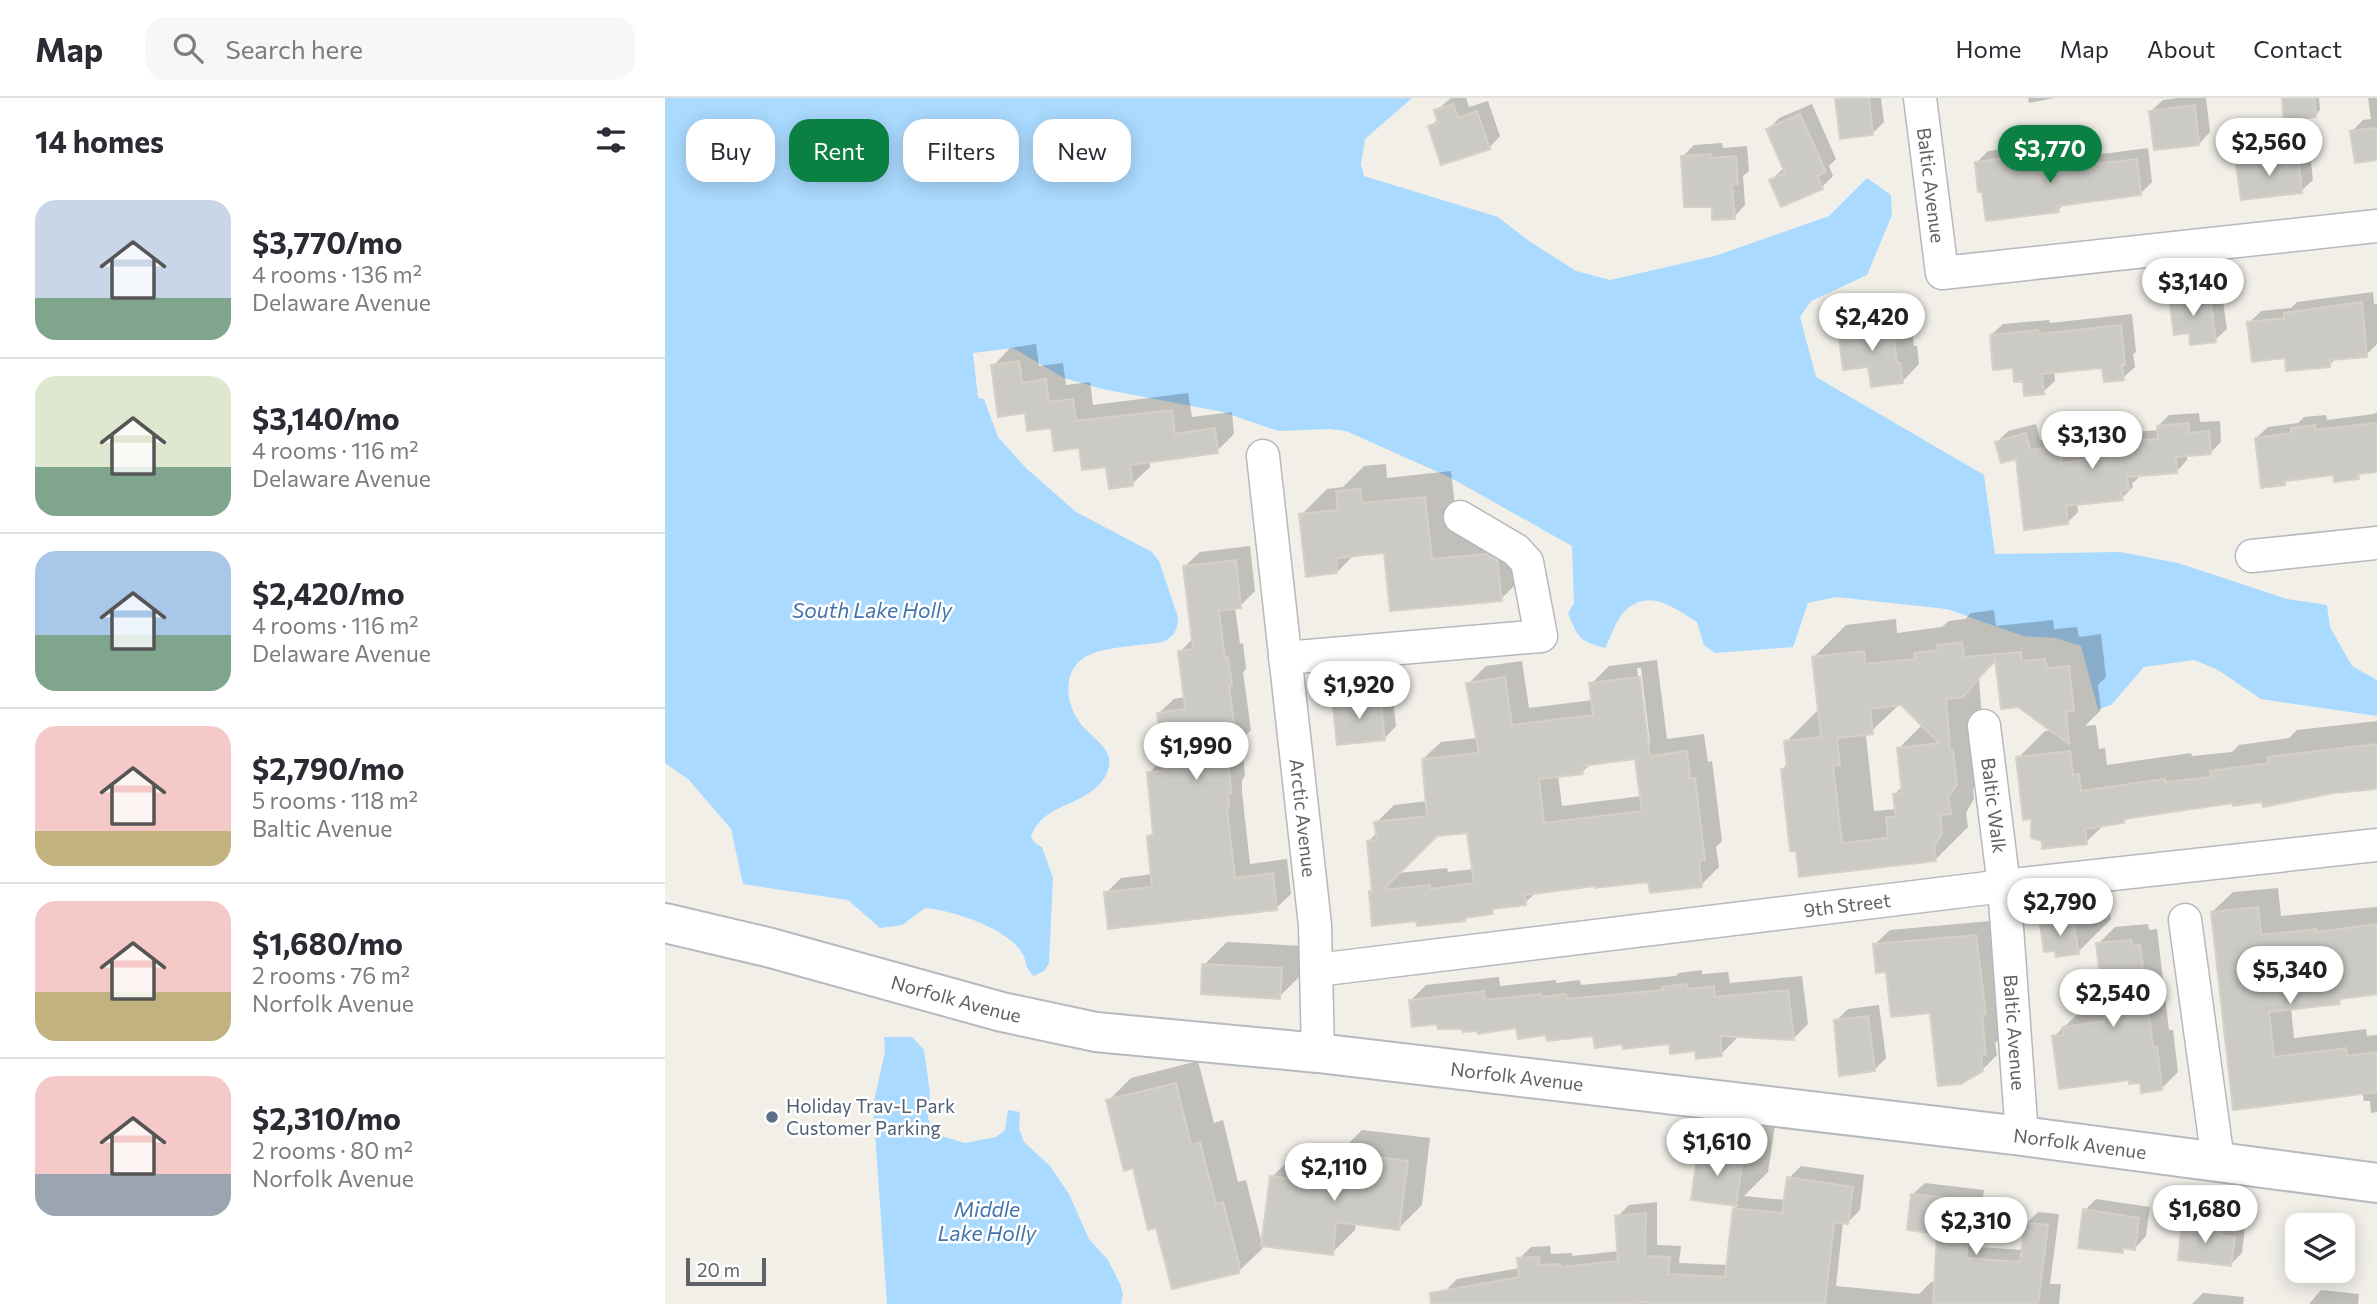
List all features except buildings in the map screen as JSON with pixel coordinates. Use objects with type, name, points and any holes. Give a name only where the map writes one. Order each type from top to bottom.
[{"type":"main road","name":"Norfolk Avenue","points":[[665,923],[771,948],[1002,1012],[1096,1032],[1318,1053],[2022,1136],[2377,1183]]},
{"type":"street","name":"Baltic Avenue","points":[[1920,98],[1941,273],[2377,226]]},
{"type":"street","name":"Arctic Avenue","points":[[1263,456],[1315,925],[1318,1053]]},
{"type":"street","points":[[1285,659],[1541,636],[1527,562],[1516,550],[1460,517]]},
{"type":"street","points":[[2252,556],[2377,543]]},
{"type":"street","name":"Baltic Walk","points":[[1984,726],[2004,887]]},
{"type":"street","name":"9th Street","points":[[1317,971],[2004,887],[2377,845]]},
{"type":"street","name":"Baltic Avenue","points":[[2004,887],[2022,1136]]},
{"type":"street","points":[[2185,920],[2218,1161]]},
{"type":"water","name":"South Lake Holly","points":[[665,98],[1412,98],[1365,139],[1361,164],[1364,176],[1498,217],[1576,271],[1610,280],[1715,256],[1829,216],[1867,178],[1891,195],[1892,215],[1867,275],[1811,301],[1800,317],[1816,377],[1984,475],[1995,554],[2120,552],[2178,563],[2287,599],[2327,605],[2330,627],[2352,666],[2377,680],[2377,716],[2261,699],[2218,670],[2194,660],[2144,667],[2111,705],[2098,709],[2081,646],[2056,638],[2023,636],[1947,609],[1836,597],[1808,603],[1793,647],[1715,653],[1704,645],[1697,622],[1670,606],[1651,600],[1632,605],[1623,613],[1605,648],[1581,637],[1568,613],[1574,603],[1572,546],[1449,477],[1346,431],[1278,431],[1223,412],[1102,389],[1064,378],[1013,348],[973,353],[978,398],[984,399],[998,437],[1026,468],[1076,512],[1152,552],[1159,561],[1178,617],[1175,632],[1163,642],[1096,652],[1080,660],[1070,675],[1068,693],[1073,712],[1081,725],[1103,747],[1109,757],[1109,763],[1107,773],[1099,784],[1089,793],[1045,817],[1031,837],[1042,847],[1053,878],[1049,963],[1044,971],[1034,976],[1022,953],[1005,936],[978,922],[949,912],[925,908],[902,925],[880,928],[848,900],[743,884],[731,829],[689,780],[665,763]]},
{"type":"water","name":"Middle Lake Holly","points":[[884,1037],[912,1037],[924,1050],[930,1093],[928,1119],[937,1135],[965,1143],[996,1137],[1005,1130],[1008,1110],[1020,1112],[1019,1128],[1024,1142],[1050,1166],[1069,1194],[1089,1239],[1108,1260],[1120,1284],[1123,1294],[1121,1304],[887,1304],[873,1105],[885,1052]]},
{"type":"place","name":"Holiday Trav-L Park Customer Parking","points":[[772,1117]]}]
